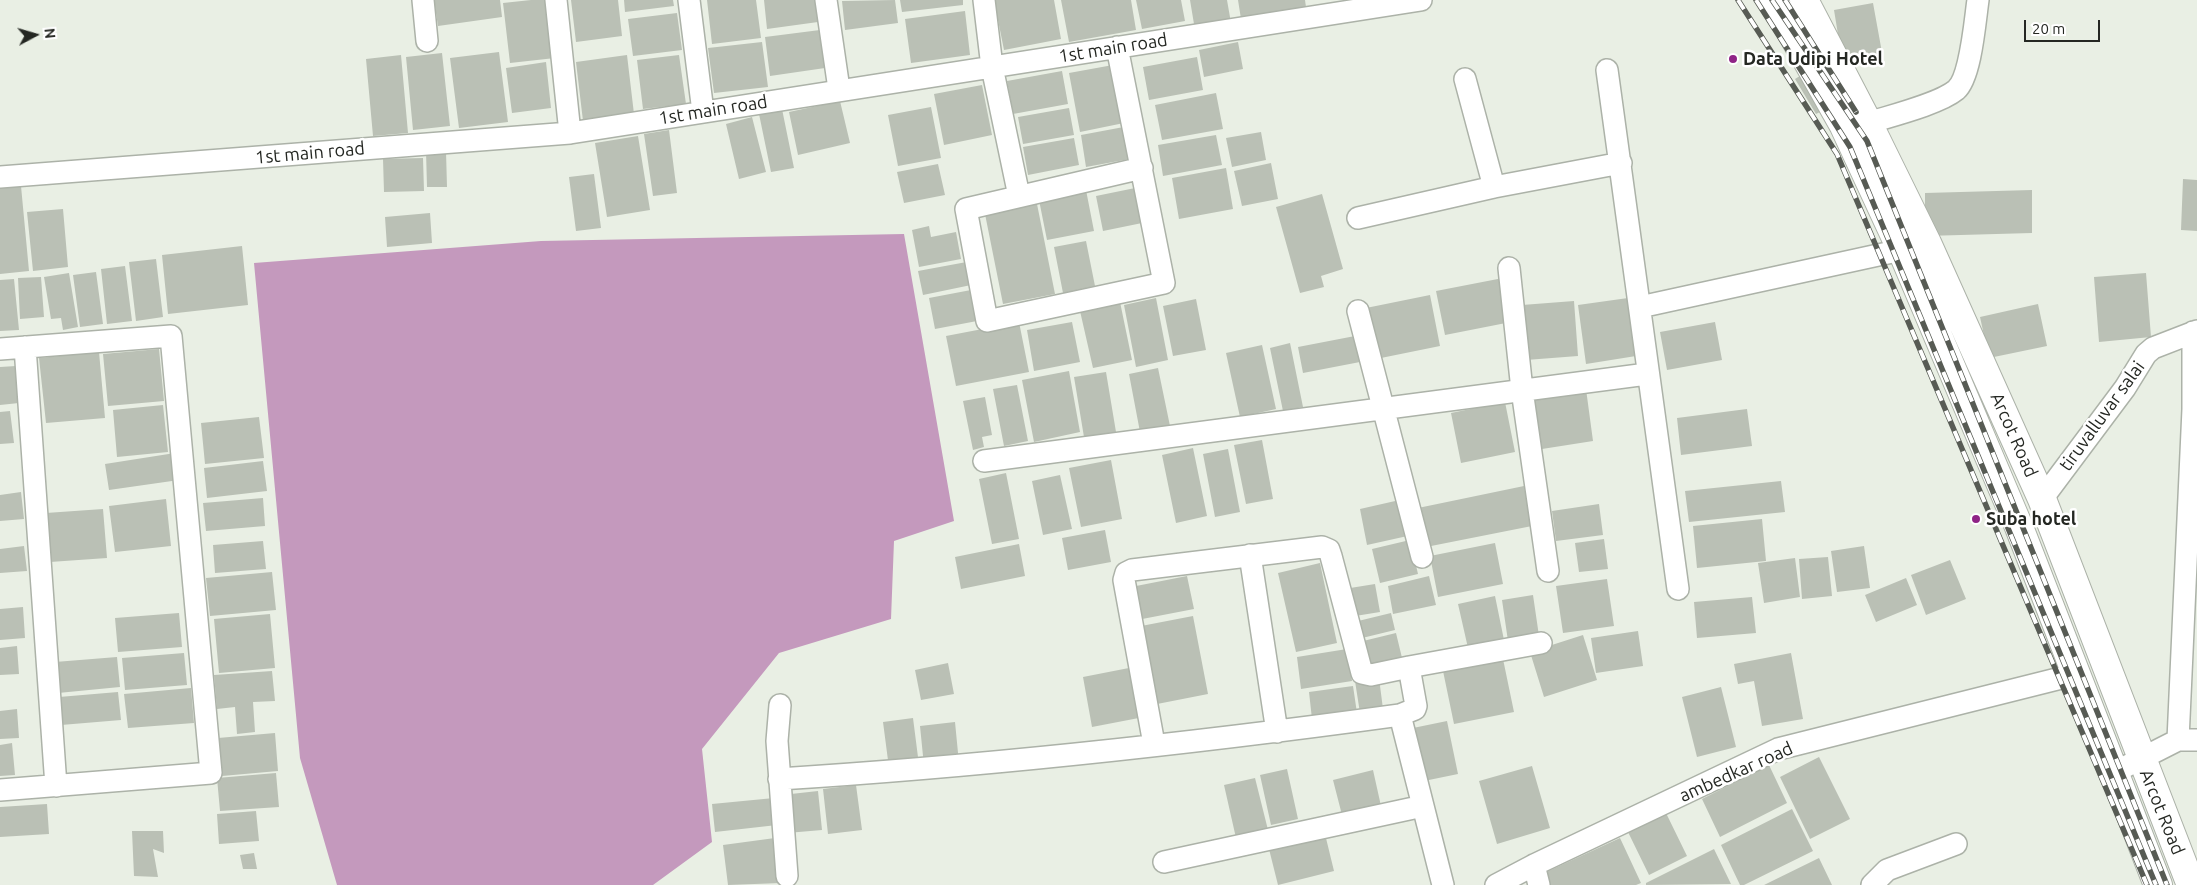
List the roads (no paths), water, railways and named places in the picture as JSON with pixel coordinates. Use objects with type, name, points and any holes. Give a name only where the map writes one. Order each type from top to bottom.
[{"type":"main road","name":"Arcot Road","points":[[1773,0],[1914,247],[2042,499],[2191,885]]},
{"type":"main road","name":"Arcot Road","points":[[1804,0],[1868,123],[2018,527],[2158,885]]},
{"type":"street","points":[[423,0],[427,41]]},
{"type":"street","points":[[556,0],[570,132]]},
{"type":"street","points":[[690,0],[703,112]]},
{"type":"street","points":[[826,0],[839,89]]},
{"type":"street","points":[[984,0],[992,67],[1019,196]]},
{"type":"street","name":"1st main road","points":[[0,177],[570,132],[1117,47],[1333,7],[1421,0]]},
{"type":"street","points":[[1868,123],[1934,101],[1956,90],[1962,81],[1966,68],[1978,0]]},
{"type":"street","points":[[1117,47],[1142,168],[1164,283],[987,320],[966,209],[1142,168]]},
{"type":"street","points":[[1607,70],[1640,307],[1647,374],[1678,589]]},
{"type":"street","points":[[1465,79],[1494,186]]},
{"type":"street","points":[[1358,218],[1494,186],[1621,163]]},
{"type":"street","points":[[1640,307],[1914,247]]},
{"type":"street","points":[[1509,268],[1522,390],[1548,571]]},
{"type":"street","points":[[1358,311],[1422,557]]},
{"type":"street","points":[[2115,772],[2141,758],[2188,740],[2195,332]]},
{"type":"street","name":"tiruvalluvar salai","points":[[2042,499],[2125,388],[2146,354],[2153,348],[2195,332]]},
{"type":"street","points":[[0,349],[171,336],[211,773],[0,790]]},
{"type":"street","points":[[25,347],[56,786]]},
{"type":"street","points":[[984,461],[1647,374]]},
{"type":"street","points":[[1154,744],[1124,580],[1126,573],[1132,570],[1322,547],[1329,550],[1362,673],[1371,675],[1541,643]]},
{"type":"street","points":[[1250,556],[1277,732]]},
{"type":"street","points":[[779,779],[889,772],[1277,732],[1400,715],[1415,709],[1416,706],[1409,667]]},
{"type":"street","name":"ambedkar road","points":[[1496,885],[1534,865],[1778,749],[2077,674]]},
{"type":"street","points":[[780,705],[777,741],[787,876]]},
{"type":"street","points":[[1400,715],[1443,885]]},
{"type":"street","points":[[1164,862],[1423,806]]},
{"type":"street","points":[[1872,885],[1887,870],[1956,844]]},
{"type":"street","points":[[1534,865],[1540,885]]},
{"type":"railway","points":[[1738,0],[1837,154],[2147,885]]},
{"type":"railway","points":[[1756,0],[1850,147],[2156,885]]},
{"type":"railway","points":[[1772,0],[1867,141],[2167,885]]},
{"type":"railway","points":[[1785,0],[1856,112]]},
{"type":"place","name":"Data Udipi Hotel","points":[[1733,59]]},
{"type":"place","name":"Suba hotel","points":[[1976,519]]}]
